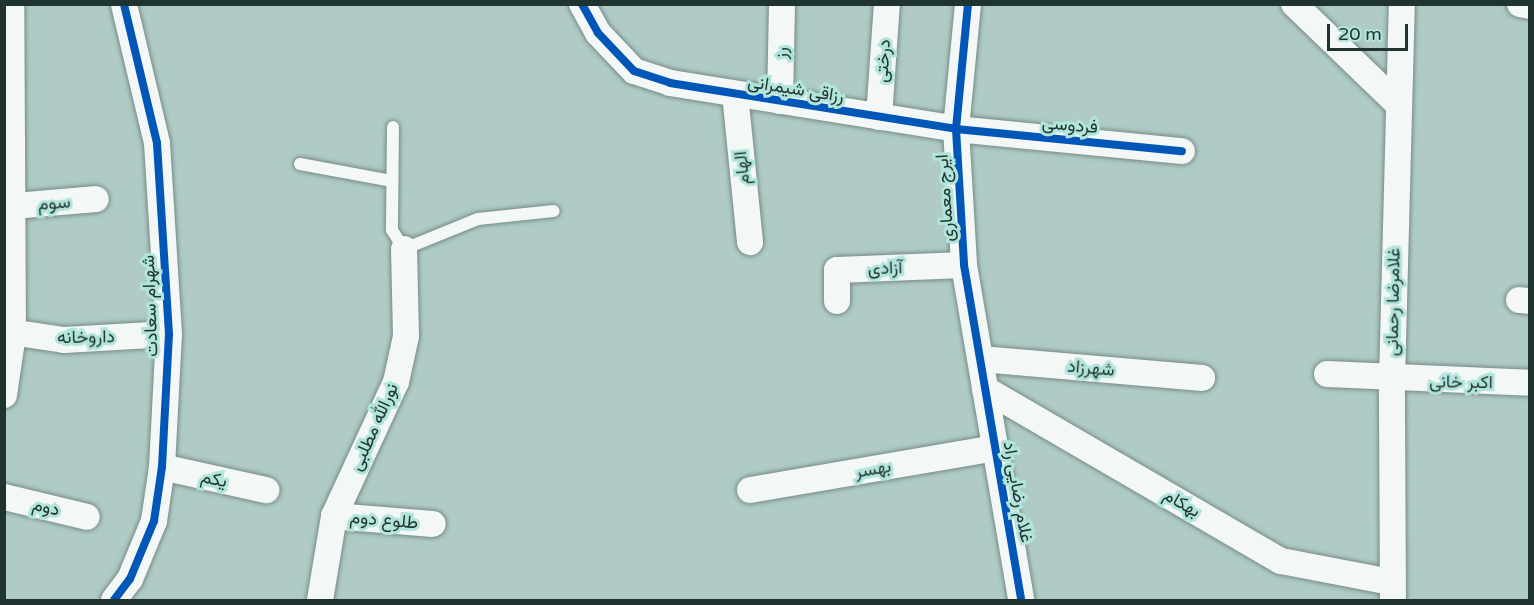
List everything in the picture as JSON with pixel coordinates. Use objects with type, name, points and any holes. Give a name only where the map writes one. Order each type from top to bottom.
[{"type":"street","points":[[4,395],[9,333],[13,206],[11,4]]},
{"type":"street","name":"شهرام سعادت","points":[[114,600],[130,579],[154,521],[162,467],[168,334],[157,142],[124,4]]},
{"type":"street","name":"رزاقی شیمرانی","points":[[582,4],[598,33],[634,71],[670,83],[956,129]]},
{"type":"street","name":"رز","points":[[780,101],[782,4]]},
{"type":"street","name":"درختی","points":[[879,117],[887,4]]},
{"type":"street","name":"ایرج معماری","points":[[968,4],[956,129],[964,265],[985,389]]},
{"type":"street","points":[[1294,4],[1396,102]]},
{"type":"street","name":"غلامرضا رحمانی","points":[[1392,591],[1396,102],[1402,4]]},
{"type":"street","points":[[1520,4],[1530,6]]},
{"type":"street","name":"الهام","points":[[735,94],[750,242]]},
{"type":"street","name":"فردوسی","points":[[956,129],[1182,151]]},
{"type":"street","name":"سوم","points":[[13,206],[96,200]]},
{"type":"street","name":"نورالله مطلبی","points":[[320,600],[334,516],[396,382],[406,336],[404,249]]},
{"type":"street","name":"آزادی","points":[[837,302],[837,270],[964,265]]},
{"type":"street","name":"داروخانه","points":[[9,333],[64,340],[168,334]]},
{"type":"street","name":"شهرزاد","points":[[981,359],[1202,378]]},
{"type":"street","name":"اکبر خانی","points":[[1327,374],[1392,380],[1530,383]]},
{"type":"street","name":"غلام رضایی راد","points":[[985,389],[1021,600]]},
{"type":"street","name":"بهکام","points":[[985,389],[1281,561],[1392,591]]},
{"type":"street","name":"بهسر","points":[[750,490],[996,448]]},
{"type":"street","name":"یکم","points":[[162,467],[266,490]]},
{"type":"street","name":"دوم","points":[[4,497],[87,517]]},
{"type":"street","name":"طلوع دوم","points":[[334,516],[433,524]]},
{"type":"lane","points":[[393,127],[392,230],[404,249],[478,219],[554,211]]},
{"type":"lane","points":[[300,164],[392,181]]},
{"type":"cycle path","points":[[114,600],[130,579],[154,521],[162,467],[169,334],[157,143],[124,4]]},
{"type":"cycle path","points":[[582,4],[598,33],[634,71],[670,83],[956,129],[1182,151]]},
{"type":"cycle path","points":[[968,4],[956,129],[964,265],[1021,600]]}]
